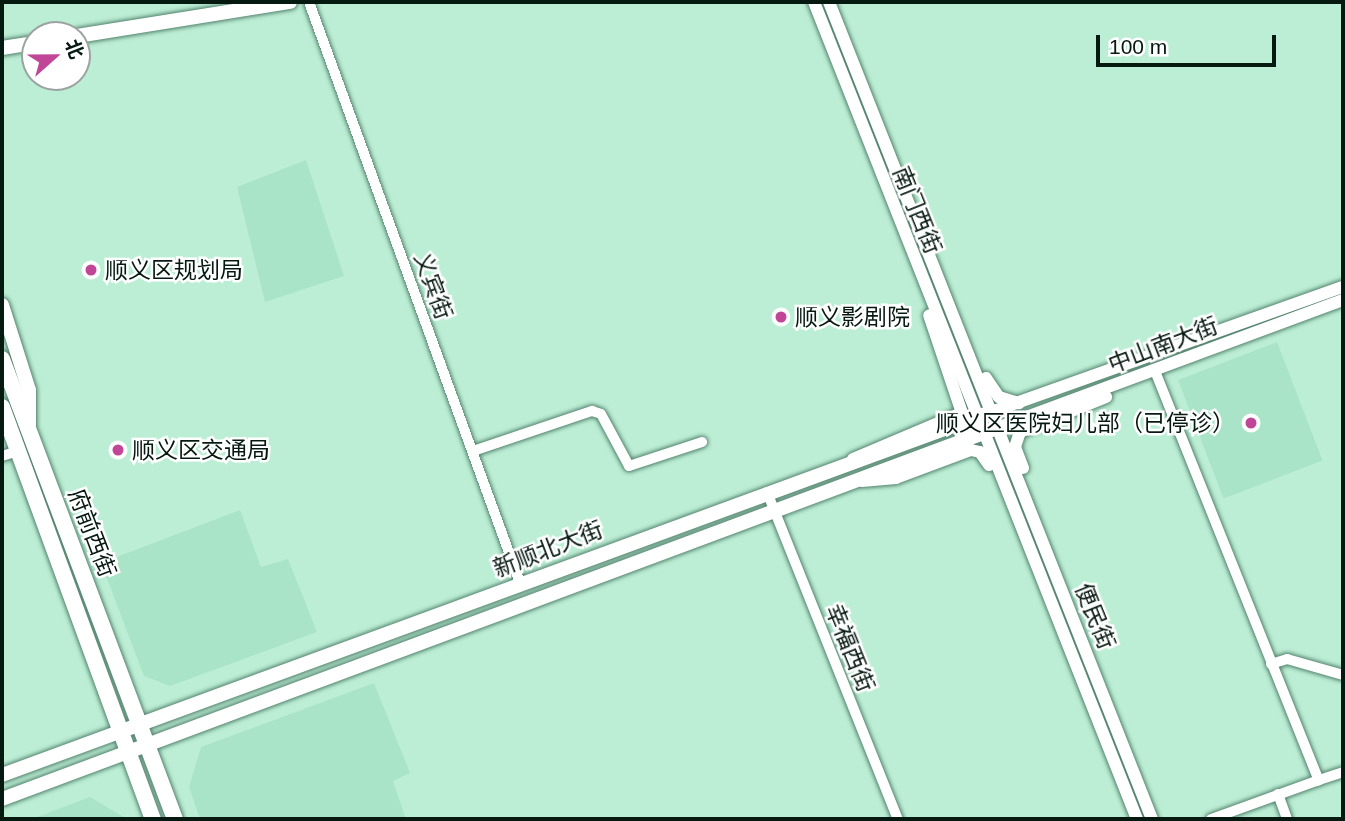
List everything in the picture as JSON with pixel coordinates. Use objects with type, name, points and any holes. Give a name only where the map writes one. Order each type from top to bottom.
[{"type":"main road","points":[[91,34],[290,2]]},
{"type":"main road","points":[[2,48],[21,45]]},
{"type":"main road","points":[[2,305],[29,390],[16,439]]},
{"type":"main road","name":"府前西街","points":[[2,359],[16,439],[153,819]]},
{"type":"main road","name":"府前西街","points":[[2,407],[140,723],[175,819]]},
{"type":"main road","name":"新顺北大街","points":[[2,775],[849,461],[991,412]]},
{"type":"main road","name":"新顺北大街","points":[[2,799],[997,428]]},
{"type":"street","name":"义宾街","points":[[309,2],[520,583]]},
{"type":"street","name":"南门西街","points":[[814,2],[983,433]]},
{"type":"street","name":"南门西街","points":[[829,2],[997,428]]},
{"type":"street","points":[[940,283],[956,305],[994,393],[1030,403]]},
{"type":"street","points":[[849,461],[962,413],[930,322],[925,287]]},
{"type":"street","points":[[991,412],[1030,403],[1343,287]]},
{"type":"street","name":"中山南大街","points":[[997,428],[1343,300]]},
{"type":"street","points":[[1059,582],[1016,440],[1027,428],[1149,373],[1271,664],[1315,781]]},
{"type":"street","points":[[474,451],[592,411],[601,414],[629,466],[702,442]]},
{"type":"street","name":"便民街","points":[[997,428],[1153,819]]},
{"type":"street","name":"便民街","points":[[983,433],[1136,819]]},
{"type":"street","points":[[2,456],[16,439]]},
{"type":"street","points":[[855,481],[895,478],[980,452],[1042,579]]},
{"type":"street","name":"幸福西街","points":[[767,492],[898,819]]},
{"type":"street","points":[[1271,664],[1287,659],[1343,676]]},
{"type":"street","points":[[1211,819],[1343,772]]},
{"type":"street","points":[[1278,794],[1287,819]]},
{"type":"shaded area","points":[[306,160],[344,276],[265,302],[237,187]]},
{"type":"shaded area","name":"顺义区医院妇儿部（已停诊）","points":[[1277,342],[1323,461],[1224,499],[1178,380]]},
{"type":"shaded area","points":[[240,510],[261,567],[288,559],[317,632],[170,686],[144,676],[101,563]]},
{"type":"shaded area","points":[[374,683],[410,773],[393,781],[406,819],[200,819],[189,787],[201,747]]},
{"type":"shaded area","points":[[90,797],[127,819],[32,819]]},
{"type":"place","name":"顺义区规划局","points":[[91,270]]},
{"type":"place","name":"顺义影剧院","points":[[781,317]]},
{"type":"place","name":"顺义区医院妇儿部（已停诊）","points":[[1251,423]]},
{"type":"place","name":"顺义区交通局","points":[[118,450]]}]
